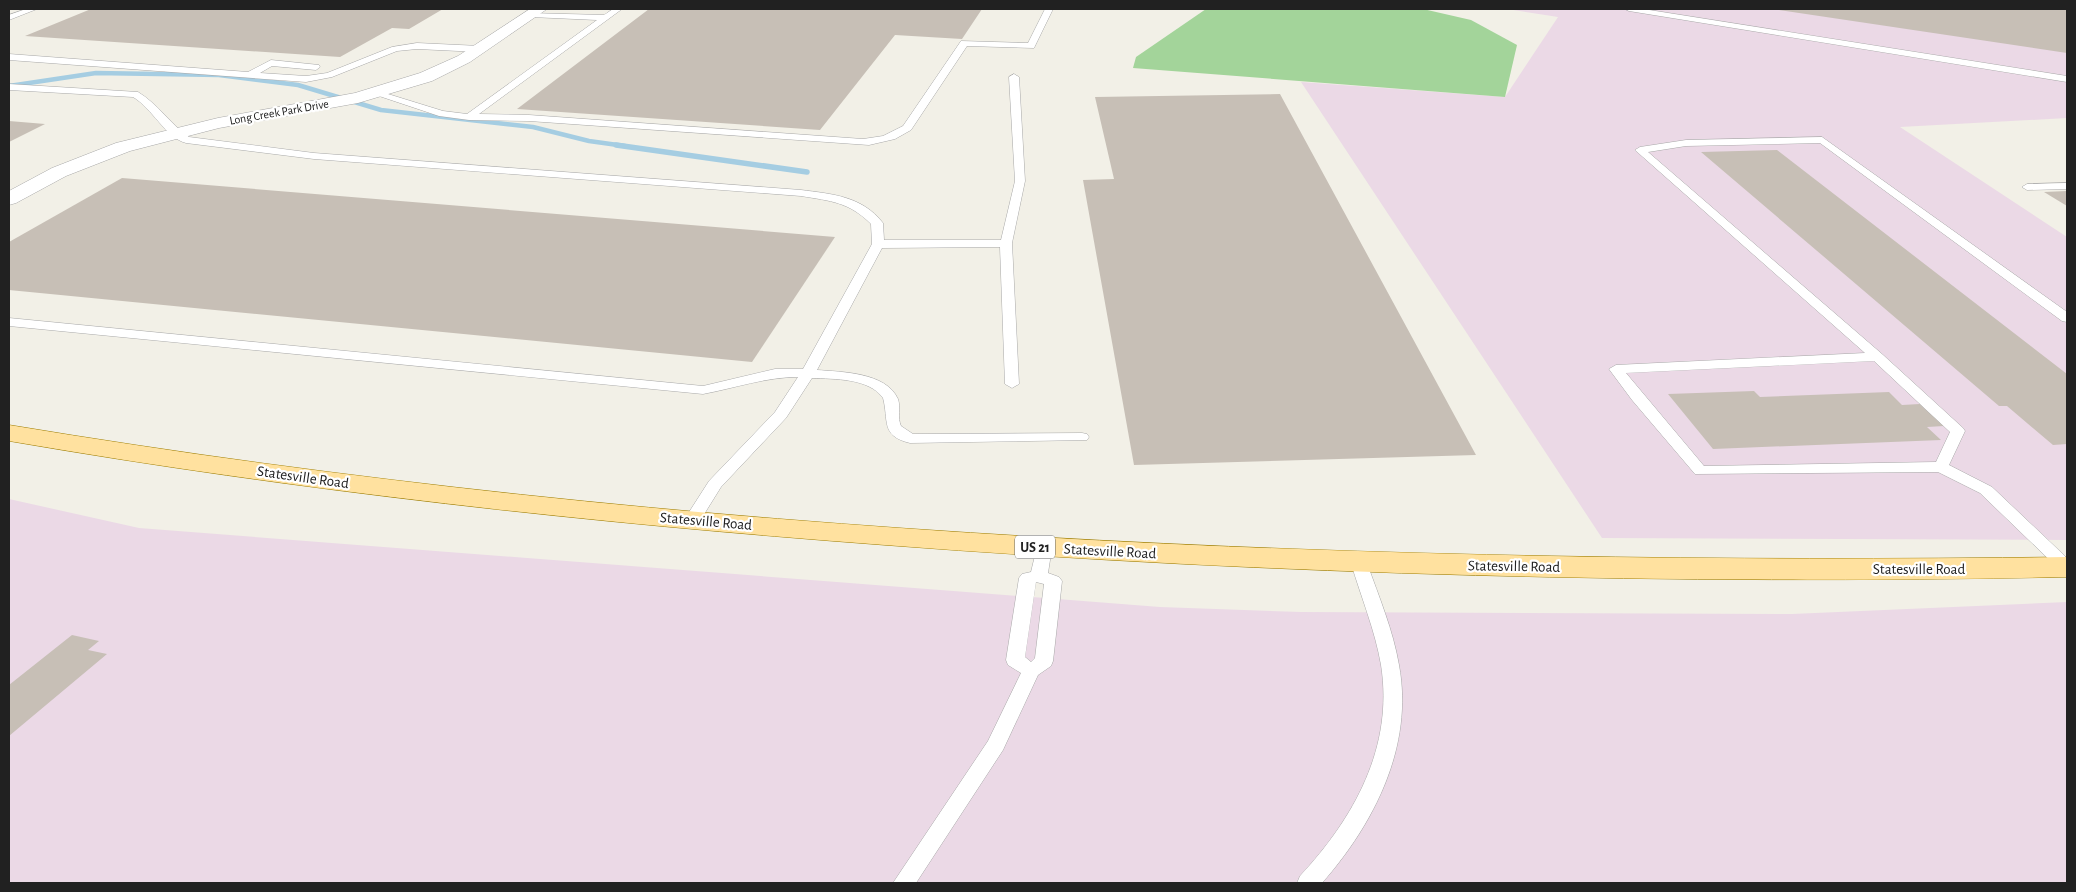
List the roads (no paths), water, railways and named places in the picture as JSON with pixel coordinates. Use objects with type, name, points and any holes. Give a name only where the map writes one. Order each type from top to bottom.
[{"type":"main road","name":"Statesville Road","points":[[9,433],[174,459],[389,488],[578,510],[692,520],[1041,562],[1359,563],[1664,569],[1922,570],[2067,567]]},
{"type":"street","name":"Long Creek Park Drive","points":[[9,199],[59,172],[123,147],[218,123],[358,98],[426,78],[480,49],[536,12]]},
{"type":"lane","points":[[9,18],[33,9]]},
{"type":"lane","points":[[469,116],[618,9]]},
{"type":"lane","points":[[375,93],[442,114],[864,142],[879,141],[894,137],[907,128],[964,42],[1031,46],[1049,9]]},
{"type":"lane","points":[[1629,9],[2067,79]]},
{"type":"lane","points":[[536,12],[605,18]]},
{"type":"lane","points":[[9,57],[306,79],[329,75],[394,49],[417,46],[480,49]]},
{"type":"lane","points":[[250,75],[271,63],[316,66]]},
{"type":"lane","points":[[1012,384],[1006,244],[1020,181],[1014,77]]},
{"type":"lane","points":[[9,87],[135,94],[147,100],[176,134],[186,140],[314,156],[800,193],[835,198],[862,208],[877,223],[878,244],[808,373],[781,415],[715,484],[692,520]]},
{"type":"lane","points":[[1941,467],[1958,431],[1877,357],[1640,150],[1686,143],[1822,140],[2067,318]]},
{"type":"lane","points":[[2027,187],[2067,186]]},
{"type":"lane","points":[[878,244],[1006,244]]},
{"type":"lane","points":[[9,322],[680,389],[704,390],[775,373],[808,373],[847,377],[870,383],[886,392],[892,403],[891,422],[897,433],[910,439],[1082,437]]},
{"type":"lane","points":[[1877,357],[1616,369],[1637,397],[1700,471],[1941,467],[1986,490],[2067,567]]},
{"type":"lane","points":[[904,883],[996,745],[1031,671],[1044,661],[1053,581],[1041,562],[1028,578],[1015,660],[1031,671]]},
{"type":"lane","points":[[1308,883],[1324,867],[1356,825],[1376,782],[1388,746],[1394,711],[1392,680],[1387,655],[1359,563]]},
{"type":"waterway","points":[[9,86],[96,73],[219,75],[298,85],[381,110],[533,127],[589,141],[625,146]]},
{"type":"waterway","points":[[616,145],[807,172]]}]
